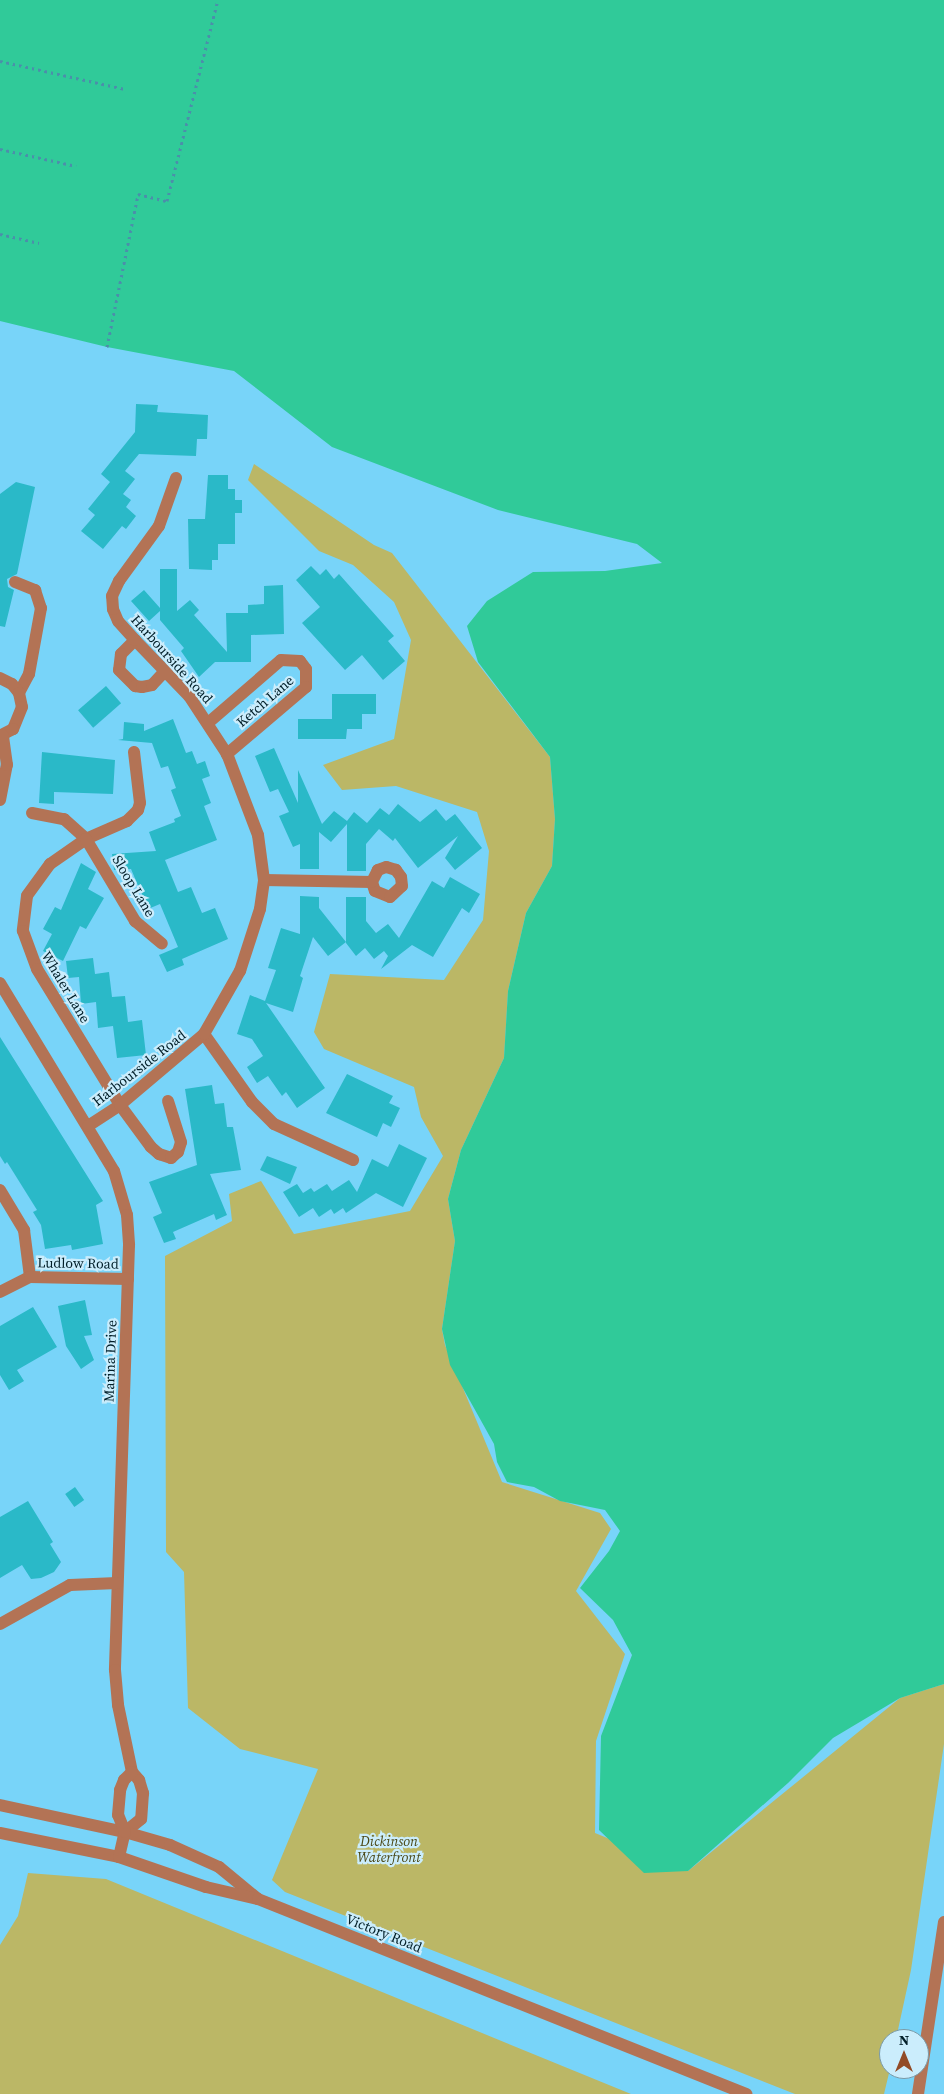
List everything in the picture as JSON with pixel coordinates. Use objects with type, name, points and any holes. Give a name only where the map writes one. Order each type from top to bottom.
[{"type":"street","name":"Harbourside Road","points":[[88,1126],[120,1106],[204,1034],[240,971],[254,932],[264,880],[258,835],[227,754],[189,696],[164,672],[118,621],[112,596],[118,581],[159,526],[176,478]]},
{"type":"street","points":[[16,582],[35,590],[41,608],[29,674],[19,693]]},
{"type":"street","points":[[134,640],[121,654],[120,670],[135,686],[142,687],[152,685],[164,672]]},
{"type":"street","name":"Ketch Lane","points":[[208,723],[281,660],[300,661],[306,669],[306,687],[227,754]]},
{"type":"street","points":[[0,678],[12,684],[19,693],[22,707],[19,720],[1,736],[7,765],[0,800]]},
{"type":"street","name":"Whaler Lane","points":[[134,752],[140,804],[138,810],[127,821],[86,839],[50,864],[32,885],[24,907],[23,931],[37,969],[120,1106],[151,1147],[159,1154],[171,1158],[178,1152],[181,1142],[168,1101]]},
{"type":"street","name":"Sloop Lane","points":[[32,813],[64,819],[86,839],[135,921],[162,944]]},
{"type":"street","points":[[264,880],[372,882]]},
{"type":"street","name":"Marina Drive","points":[[0,983],[88,1126],[122,1193],[129,1245],[117,1583],[117,1689],[132,1772],[139,1780],[143,1806],[141,1819],[125,1832]]},
{"type":"street","points":[[204,1034],[252,1102],[274,1124],[353,1160]]},
{"type":"street","points":[[0,1190],[24,1230],[30,1277]]},
{"type":"street","name":"Ludlow Road","points":[[0,1292],[30,1277],[128,1279]]},
{"type":"street","points":[[0,1624],[70,1585],[117,1583]]},
{"type":"street","points":[[119,1857],[125,1832],[118,1807],[124,1780],[132,1772]]},
{"type":"street","points":[[0,1805],[125,1832],[170,1845],[219,1867],[258,1899]]},
{"type":"street","name":"Victory Road","points":[[0,1833],[119,1857],[206,1887],[258,1899],[746,2094]]},
{"type":"street","points":[[918,2094],[944,1922]]},
{"type":"path","points":[[107,347],[138,194],[167,201],[218,0]]},
{"type":"path","points":[[0,61],[125,89]]},
{"type":"path","points":[[0,149],[76,166]]},
{"type":"path","points":[[0,234],[39,243]]},
{"type":"green space","name":"Dickinson Waterfront","points":[[254,464],[374,545],[392,553],[550,757],[555,819],[552,866],[526,913],[508,991],[504,1058],[461,1150],[448,1199],[455,1241],[442,1329],[445,1345],[502,1482],[600,1513],[611,1529],[576,1591],[625,1654],[596,1741],[595,1833],[688,1871],[900,1698],[944,1684],[944,1744],[911,1970],[898,2029],[879,2029],[879,2079],[888,2079],[884,2094],[795,2094],[285,1892],[272,1880],[318,1769],[240,1749],[188,1708],[184,1572],[166,1552],[165,1256],[232,1221],[229,1194],[261,1181],[294,1234],[410,1211],[443,1156],[421,1117],[414,1087],[324,1049],[314,1032],[330,974],[444,980],[483,920],[489,851],[477,812],[396,786],[342,790],[323,765],[394,739],[411,640],[394,602],[353,565],[319,551],[248,480]]},
{"type":"green space","points":[[28,1873],[106,1879],[631,2094],[0,2094],[0,1945],[18,1916]]},
{"type":"shaded area","points":[[0,0],[944,0],[944,1684],[900,1698],[833,1738],[788,1783],[688,1871],[644,1873],[599,1830],[601,1736],[632,1655],[613,1620],[580,1588],[609,1551],[620,1531],[605,1510],[560,1501],[534,1487],[507,1482],[497,1462],[494,1444],[450,1365],[442,1329],[455,1241],[448,1199],[461,1150],[504,1058],[508,991],[526,913],[552,866],[555,819],[550,757],[478,662],[467,626],[487,601],[533,572],[605,571],[662,563],[637,544],[498,510],[332,447],[234,371],[107,347],[0,321]]},
{"type":"building","points":[[136,404],[158,405],[157,412],[208,415],[207,439],[197,439],[196,456],[139,454],[125,471],[135,479],[123,494],[131,500],[126,507],[136,516],[126,529],[122,526],[103,549],[81,531],[95,515],[88,509],[110,482],[101,474],[135,432]]},
{"type":"building","points":[[208,475],[228,475],[228,489],[235,489],[235,500],[242,500],[242,513],[235,513],[235,544],[218,544],[218,560],[212,560],[212,570],[189,569],[188,519],[205,519]]},
{"type":"building","points":[[16,482],[35,487],[17,574],[7,579],[8,587],[14,590],[5,627],[0,626],[0,494]]},
{"type":"building","points":[[311,566],[320,575],[326,569],[334,579],[339,574],[394,636],[388,641],[405,661],[383,680],[362,655],[345,670],[302,623],[320,607],[296,580]]},
{"type":"building","points":[[160,569],[177,569],[177,611],[190,600],[199,610],[194,615],[227,652],[226,613],[248,613],[248,605],[264,604],[264,586],[283,585],[284,634],[251,635],[251,662],[215,662],[199,677],[181,651],[184,648],[160,620],[160,611],[149,621],[131,601],[144,590],[160,608]]},
{"type":"building","points":[[106,686],[121,703],[93,728],[78,710]]},
{"type":"building","points":[[332,694],[376,694],[376,714],[362,714],[362,729],[347,729],[346,739],[298,739],[298,719],[332,719]]},
{"type":"building","points":[[173,719],[186,753],[192,751],[197,764],[205,761],[210,776],[202,779],[211,803],[204,806],[217,840],[165,860],[178,892],[191,887],[202,913],[215,908],[228,939],[182,959],[184,965],[167,972],[159,955],[178,947],[160,904],[148,909],[131,869],[114,870],[112,854],[156,851],[149,832],[175,822],[174,819],[181,816],[171,790],[176,788],[168,766],[161,768],[152,743],[118,740],[123,739],[124,722],[144,724],[144,731]]},
{"type":"building","points":[[274,748],[298,803],[298,770],[322,824],[334,811],[347,821],[354,812],[367,823],[380,808],[389,815],[398,804],[420,822],[436,809],[446,821],[455,814],[482,848],[455,870],[445,858],[458,836],[418,868],[395,838],[393,841],[379,829],[366,844],[366,871],[347,871],[347,824],[331,842],[319,832],[319,869],[300,869],[300,844],[293,847],[279,816],[289,812],[278,789],[270,792],[255,756]]},
{"type":"building","points":[[42,752],[115,760],[113,794],[54,792],[54,804],[39,803]]},
{"type":"building","points":[[81,863],[96,872],[88,889],[104,898],[86,929],[80,926],[63,961],[43,951],[52,934],[43,929],[55,907],[61,910]]},
{"type":"building","points":[[450,877],[480,894],[469,913],[462,908],[433,957],[412,945],[381,969],[388,956],[384,951],[374,959],[365,948],[356,956],[346,943],[346,897],[366,897],[366,921],[376,933],[388,924],[399,938],[432,881],[444,888]]},
{"type":"building","points":[[300,896],[319,897],[319,908],[346,942],[328,956],[313,937],[300,976],[303,978],[293,1012],[266,1003],[325,1088],[297,1108],[286,1092],[282,1096],[268,1076],[257,1083],[247,1067],[263,1056],[252,1039],[237,1034],[250,995],[265,1001],[276,970],[268,968],[281,928],[300,934]]},
{"type":"building","points":[[93,958],[95,974],[109,972],[112,997],[125,996],[128,1022],[142,1020],[146,1055],[117,1058],[113,1026],[98,1028],[96,1002],[81,1004],[79,977],[68,978],[66,961]]},
{"type":"building","points":[[0,1037],[103,1201],[96,1205],[103,1244],[72,1250],[71,1245],[45,1249],[41,1225],[33,1212],[37,1210],[7,1162],[5,1164],[0,1156]]},
{"type":"building","points":[[347,1074],[393,1096],[389,1103],[400,1108],[391,1127],[383,1123],[377,1137],[326,1113]]},
{"type":"building","points":[[212,1085],[215,1104],[224,1103],[227,1127],[233,1127],[241,1170],[210,1174],[227,1215],[216,1220],[214,1214],[173,1232],[176,1239],[164,1243],[153,1217],[162,1213],[149,1182],[197,1165],[185,1089]]},
{"type":"building","points":[[399,1144],[427,1158],[403,1207],[376,1193],[346,1213],[343,1208],[334,1214],[331,1209],[319,1217],[313,1208],[299,1217],[283,1192],[297,1184],[303,1193],[311,1188],[314,1192],[327,1184],[332,1191],[349,1180],[357,1192],[372,1159],[388,1167]]},
{"type":"building","points":[[267,1156],[297,1167],[290,1184],[260,1170]]},
{"type":"building","points":[[85,1300],[92,1335],[84,1336],[94,1360],[81,1369],[66,1346],[58,1306]]},
{"type":"building","points":[[33,1307],[57,1347],[17,1370],[24,1381],[9,1390],[0,1375],[0,1326]]},
{"type":"building","points":[[75,1487],[84,1500],[74,1507],[65,1494]]},
{"type":"building","points":[[28,1501],[53,1542],[50,1544],[61,1562],[54,1572],[41,1578],[31,1579],[22,1565],[0,1578],[0,1517]]}]
